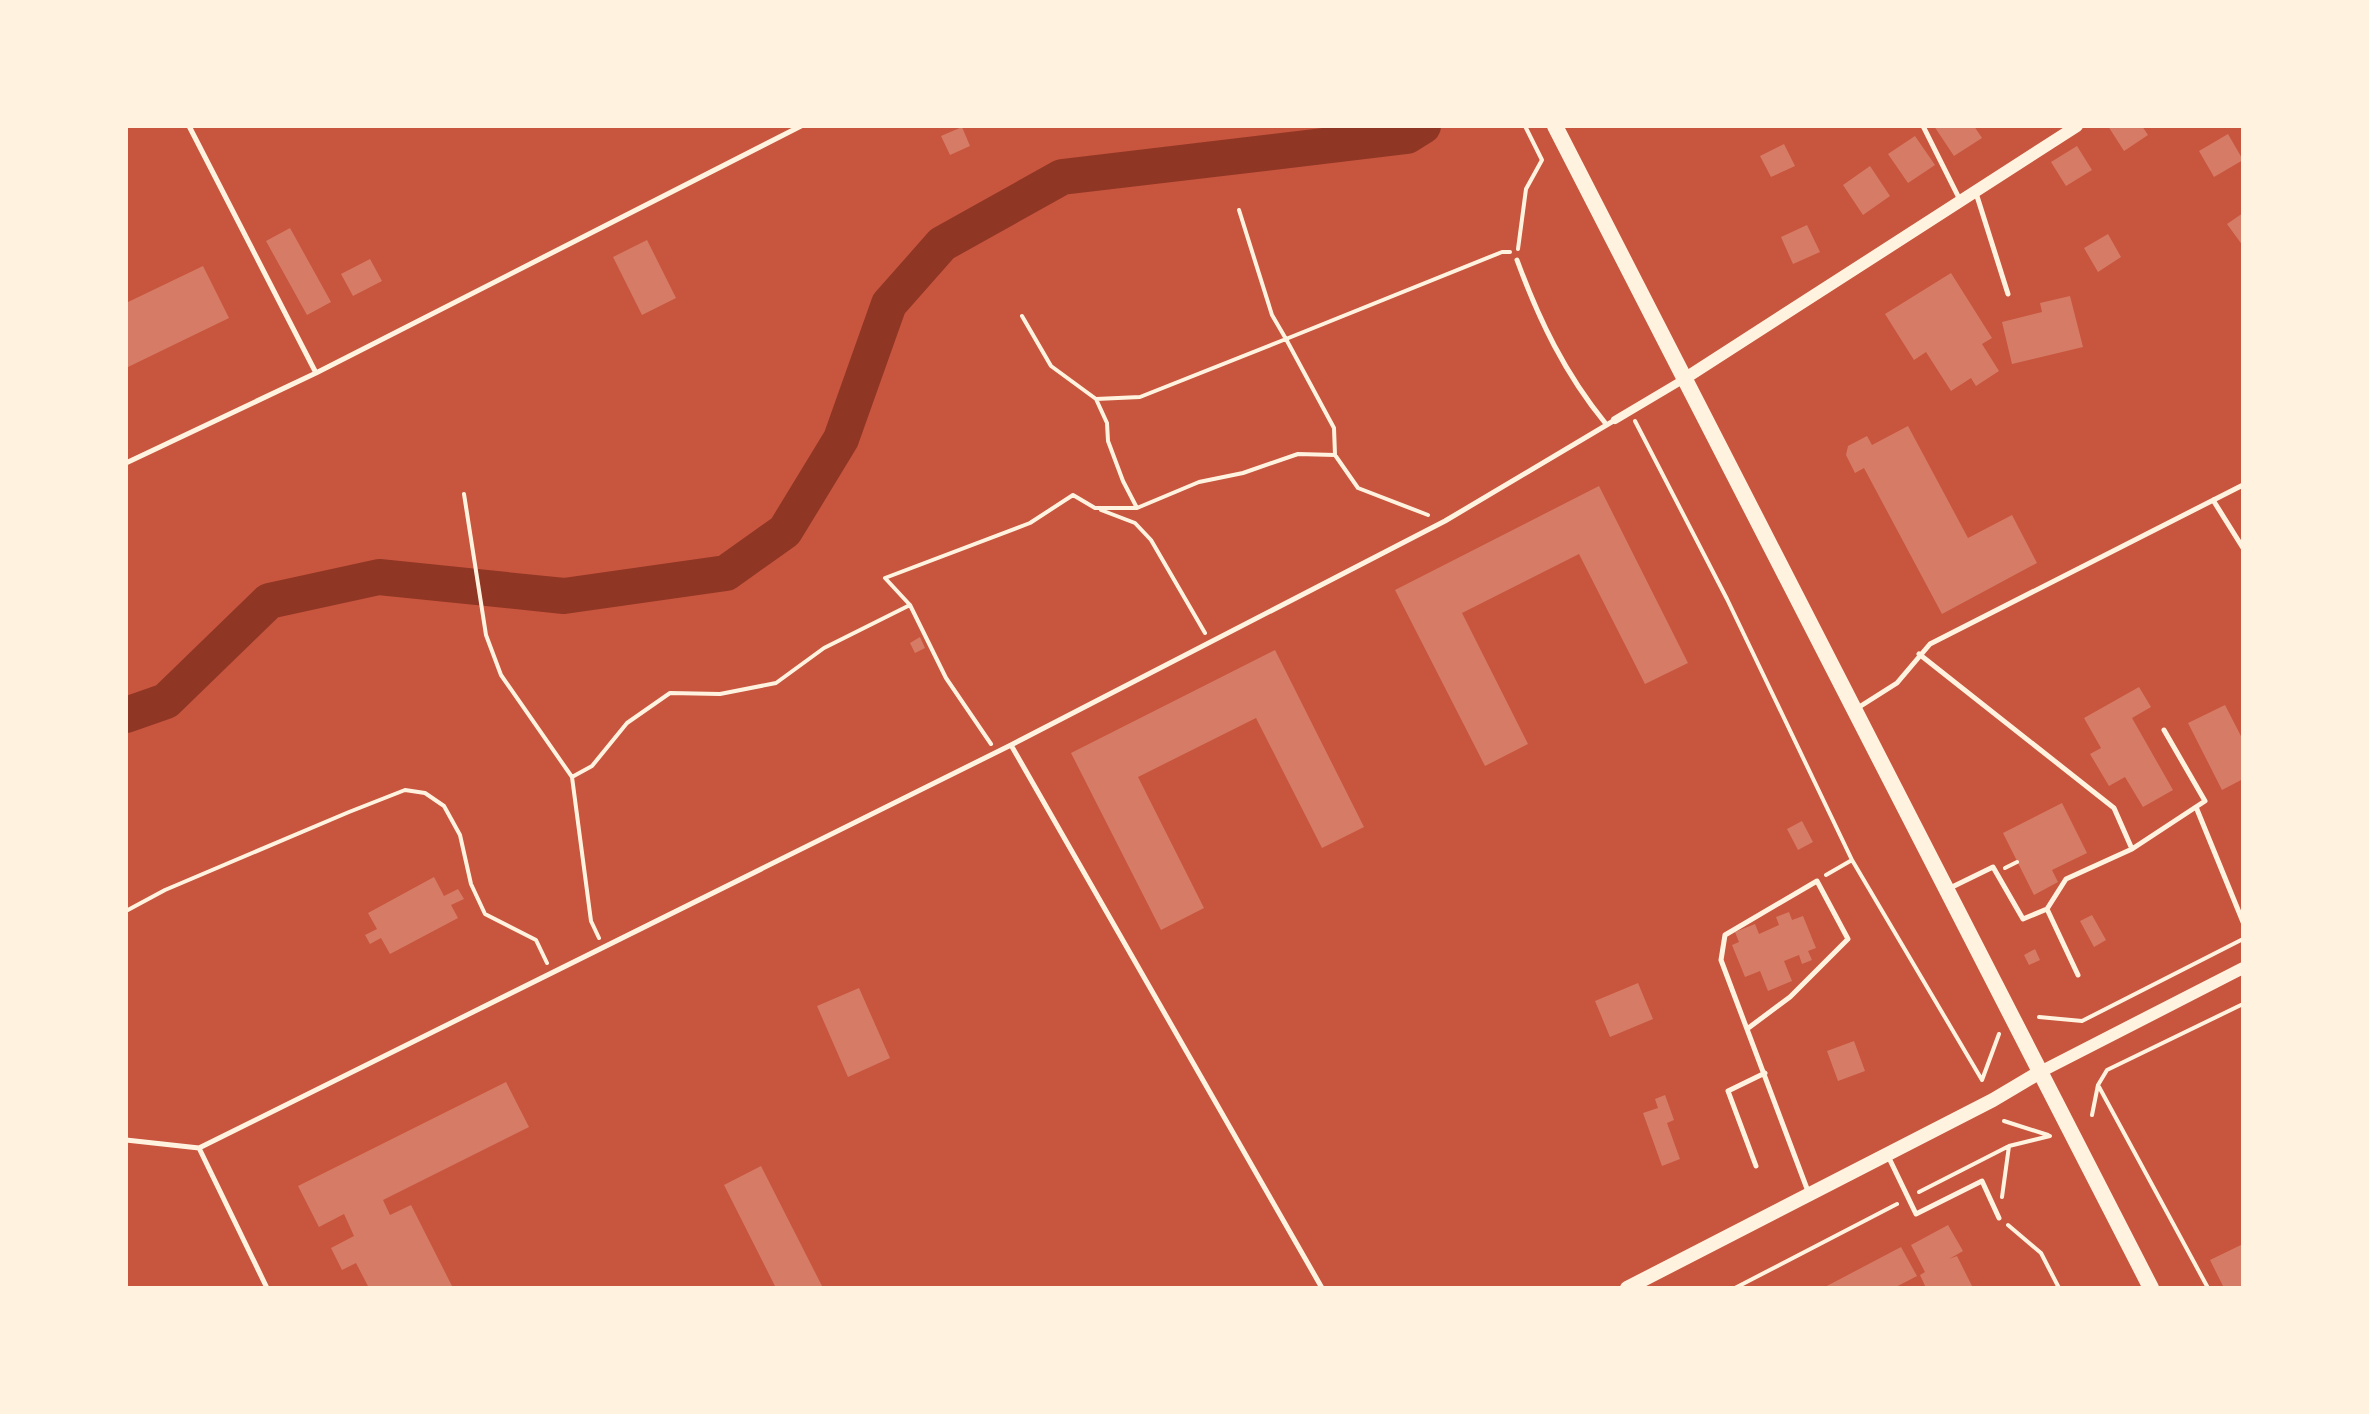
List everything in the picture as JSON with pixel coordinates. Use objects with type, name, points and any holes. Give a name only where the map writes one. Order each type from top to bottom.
[{"type":"main road","points":[[1555,126],[2151,1288]]},
{"type":"main road","points":[[1627,1288],[2042,1071]]},
{"type":"street","points":[[1610,422],[1684,379],[2077,126]]},
{"type":"street","points":[[2042,1071],[2243,968]]},
{"type":"lane","points":[[189,126],[316,373]]},
{"type":"lane","points":[[126,463],[316,373],[801,126]]},
{"type":"lane","points":[[1923,126],[1960,201]]},
{"type":"lane","points":[[1975,192],[2008,294]]},
{"type":"lane","points":[[126,1140],[199,1148],[1011,745],[1445,521],[1610,422],[1578,390],[1539,321],[1517,260]]},
{"type":"lane","points":[[1856,709],[1897,683],[1930,644],[2243,485]]},
{"type":"lane","points":[[2213,500],[2243,548]]},
{"type":"lane","points":[[1919,654],[2114,808],[2132,849]]},
{"type":"lane","points":[[1948,889],[1993,867],[2023,919],[2047,909],[2066,879],[2132,849],[2205,801],[2164,730]]},
{"type":"lane","points":[[1011,745],[1322,1288]]},
{"type":"lane","points":[[2196,807],[2243,922]]},
{"type":"lane","points":[[1747,1029],[1790,997],[1848,939],[1817,881],[1725,935],[1721,960],[1747,1029],[1765,1073],[1810,1194]]},
{"type":"lane","points":[[2047,909],[2078,975]]},
{"type":"lane","points":[[1756,1166],[1728,1091],[1765,1073]]},
{"type":"lane","points":[[199,1148],[267,1288]]},
{"type":"lane","points":[[1886,1153],[1916,1214],[1982,1181],[1999,1218]]},
{"type":"path","points":[[1517,260],[1526,189],[1542,160],[1525,126]]},
{"type":"path","points":[[1239,210],[1272,315],[1334,428],[1335,455],[1358,488],[1445,521]]},
{"type":"path","points":[[1096,399],[1140,397],[1502,252],[1510,252],[1517,260]]},
{"type":"path","points":[[1022,316],[1051,366],[1096,399],[1107,423],[1108,441],[1123,481],[1137,508]]},
{"type":"path","points":[[1630,411],[1727,599],[1852,860],[1982,1080],[1999,1034]]},
{"type":"path","points":[[1095,508],[1137,508],[1199,482],[1243,473],[1298,454],[1335,455]]},
{"type":"path","points":[[464,494],[486,635],[501,675],[572,777],[591,921],[603,947]]},
{"type":"path","points":[[996,752],[946,678],[910,605],[885,578],[1030,523],[1073,495],[1095,508],[1135,523],[1151,540],[1210,642]]},
{"type":"path","points":[[572,777],[592,766],[627,723],[670,693],[720,694],[776,683],[824,648],[910,605]]},
{"type":"path","points":[[126,911],[165,890],[405,790],[425,793],[444,806],[460,835],[471,884],[485,914],[536,940],[551,973]]},
{"type":"path","points":[[1817,881],[1852,860]]},
{"type":"path","points":[[2039,1017],[2082,1021],[2243,939]]},
{"type":"path","points":[[2092,1115],[2098,1085],[2107,1070],[2243,1004]]},
{"type":"path","points":[[2098,1085],[2208,1288]]},
{"type":"path","points":[[1735,1288],[2009,1146],[2050,1136],[2004,1121]]},
{"type":"path","points":[[2009,1146],[1999,1218],[2041,1253],[2059,1288]]},
{"type":"building","points":[[1934,126],[1974,126],[1982,138],[1954,156]]},
{"type":"building","points":[[2108,126],[2142,126],[2148,135],[2124,151]]},
{"type":"building","points":[[962,127],[970,146],[950,155],[941,136]]},
{"type":"building","points":[[2228,134],[2243,160],[2214,177],[2199,151]]},
{"type":"building","points":[[1915,136],[1935,165],[1908,183],[1888,154]]},
{"type":"building","points":[[1784,144],[1795,166],[1771,177],[1760,156]]},
{"type":"building","points":[[2077,146],[2092,170],[2066,186],[2051,162]]},
{"type":"building","points":[[1870,166],[1890,196],[1863,215],[1843,185]]},
{"type":"building","points":[[2243,213],[2243,246],[2227,224]]},
{"type":"building","points":[[1807,225],[1820,252],[1793,264],[1781,237]]},
{"type":"building","points":[[290,228],[331,302],[307,315],[266,241]]},
{"type":"building","points":[[2108,234],[2121,257],[2098,272],[2084,248]]},
{"type":"building","points":[[647,240],[676,298],[642,315],[613,257]]},
{"type":"building","points":[[370,259],[382,281],[353,296],[341,274]]},
{"type":"building","points":[[203,266],[229,318],[126,368],[126,303]]},
{"type":"building","points":[[1951,273],[1992,338],[1982,344],[1999,371],[1976,386],[1971,378],[1951,391],[1926,352],[1914,360],[1885,314]]},
{"type":"building","points":[[2070,296],[2083,347],[2012,364],[2002,322],[2042,312],[2040,303]]},
{"type":"building","points":[[1908,426],[1968,538],[2012,515],[2037,563],[1942,614],[1864,468],[1855,473],[1846,455],[1848,446],[1867,436],[1872,445]]},
{"type":"building","points":[[1599,486],[1688,663],[1645,684],[1579,554],[1462,613],[1528,744],[1485,766],[1395,590]]},
{"type":"building","points":[[920,637],[925,648],[915,653],[910,643]]},
{"type":"building","points":[[1275,650],[1364,827],[1322,848],[1256,718],[1138,777],[1204,908],[1161,930],[1071,753]]},
{"type":"building","points":[[2139,687],[2151,707],[2132,718],[2173,790],[2143,807],[2125,777],[2109,786],[2090,754],[2101,748],[2084,718]]},
{"type":"building","points":[[2225,705],[2243,740],[2243,779],[2222,790],[2188,723]]},
{"type":"building","points":[[2062,803],[2087,853],[2052,870],[2058,882],[2034,895],[2003,833]]},
{"type":"building","points":[[1802,821],[1813,842],[1798,850],[1787,829]]},
{"type":"building","points":[[434,877],[444,896],[458,889],[464,899],[451,905],[458,918],[390,954],[381,938],[370,944],[365,935],[377,929],[368,913]]},
{"type":"building","points":[[1789,912],[1792,920],[1803,916],[1816,948],[1808,951],[1812,960],[1802,964],[1799,955],[1784,961],[1792,981],[1768,991],[1760,971],[1745,977],[1732,945],[1739,942],[1735,932],[1755,924],[1759,934],[1779,925],[1776,917]]},
{"type":"building","points":[[2092,915],[2106,940],[2094,947],[2080,921]]},
{"type":"building","points":[[2035,949],[2040,960],[2029,965],[2024,955]]},
{"type":"building","points":[[1638,983],[1653,1019],[1610,1037],[1595,1001]]},
{"type":"building","points":[[859,988],[890,1058],[848,1077],[817,1006]]},
{"type":"building","points":[[1854,1041],[1865,1071],[1838,1081],[1827,1051]]},
{"type":"building","points":[[506,1082],[529,1127],[383,1200],[390,1215],[411,1205],[453,1288],[369,1288],[356,1263],[342,1270],[331,1248],[354,1236],[344,1214],[319,1227],[298,1186]]},
{"type":"building","points":[[1665,1095],[1674,1120],[1667,1123],[1680,1159],[1662,1166],[1643,1113],[1658,1108],[1655,1099]]},
{"type":"building","points":[[761,1166],[823,1288],[776,1288],[724,1185]]},
{"type":"building","points":[[1948,1225],[1963,1251],[1949,1259],[1957,1256],[1973,1288],[1926,1288],[1920,1275],[1925,1272],[1911,1245]]},
{"type":"building","points":[[2243,1244],[2243,1288],[2224,1288],[2210,1260]]},
{"type":"building","points":[[1901,1247],[1917,1276],[1894,1288],[1823,1288]]},
{"type":"waterway","points":[[126,715],[166,701],[269,601],[379,577],[564,596],[726,573],[785,531],[841,439],[889,304],[942,244],[1062,177],[1407,136],[1423,126]]}]
